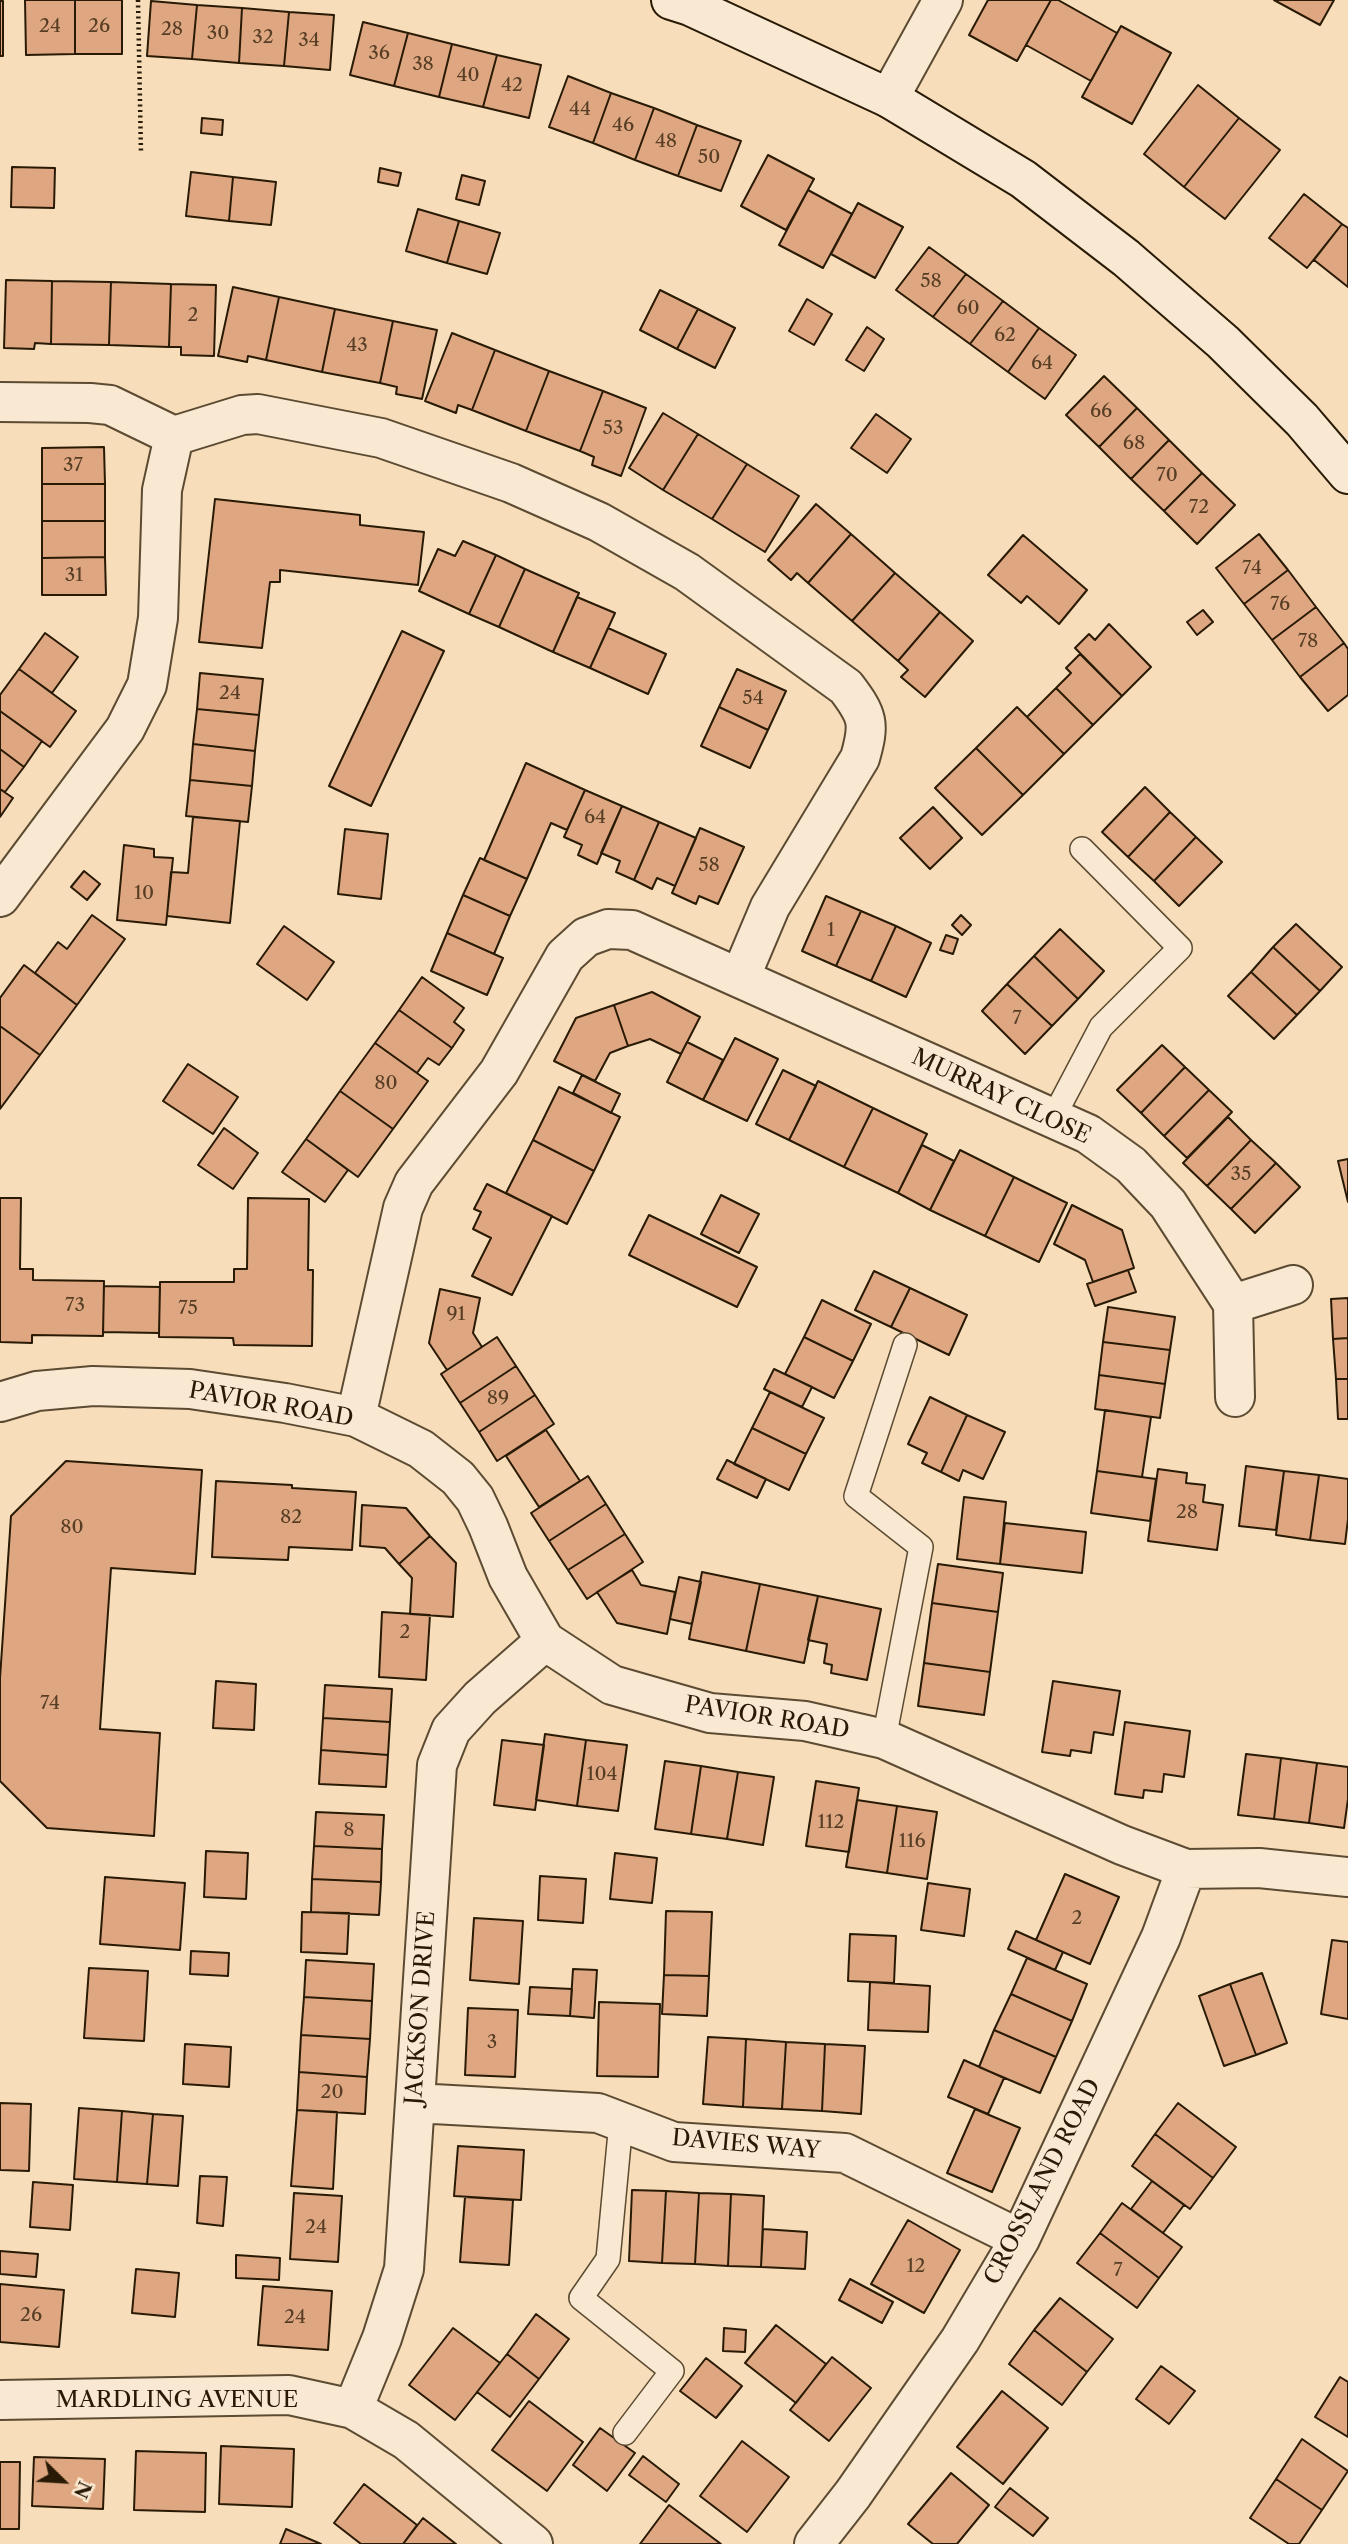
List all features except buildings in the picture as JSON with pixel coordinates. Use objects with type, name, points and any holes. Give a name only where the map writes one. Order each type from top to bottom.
[{"type":"street","points":[[671,0],[690,6],[889,97],[1023,179],[1126,258],[1223,342],[1301,420],[1348,474]]},
{"type":"street","points":[[889,97],[943,0]]},
{"type":"street","points":[[0,402],[110,405],[174,436],[242,415],[258,414],[381,438],[511,483],[599,522],[687,572],[846,687],[862,709],[867,732],[860,758],[770,907],[740,978]]},
{"type":"street","points":[[0,897],[125,729],[147,685],[158,618],[162,490],[174,436]]},
{"type":"street","name":"MURRAY CLOSE","points":[[356,1417],[403,1208],[414,1183],[499,1072],[565,956],[586,937],[608,929],[632,930],[1088,1133],[1131,1165],[1168,1204],[1233,1304]]},
{"type":"street","points":[[1235,1397],[1233,1304],[1293,1285]]},
{"type":"street","name":"PAVIOR ROAD","points":[[0,1402],[37,1391],[93,1386],[190,1389],[356,1417],[421,1449],[458,1478],[475,1499],[508,1577],[545,1641],[612,1685],[710,1713],[806,1721],[884,1739],[1122,1845],[1186,1869],[1259,1868],[1348,1877]]},
{"type":"street","name":"JACKSON DRIVE","points":[[353,2409],[382,2338],[404,2269],[437,1765],[451,1730],[480,1698],[545,1641]]},
{"type":"street","name":"CROSSLAND ROAD","points":[[814,2544],[853,2494],[960,2340],[1020,2238],[1161,1937],[1186,1869]]},
{"type":"street","name":"DAVIES WAY","points":[[415,2103],[598,2113],[674,2142],[845,2153],[1020,2238]]},
{"type":"street","name":"MARDLING AVENUE","points":[[0,2400],[289,2395],[353,2409]]},
{"type":"street","points":[[353,2409],[406,2441],[530,2543]]},
{"type":"lane","points":[[1053,1118],[1101,1027],[1180,948],[1082,849]]},
{"type":"lane","points":[[884,1739],[921,1547],[856,1496],[905,1345]]},
{"type":"lane","points":[[621,2122],[608,2259],[581,2298],[672,2371],[625,2433]]},
{"type":"path","points":[[138,0],[141,153]]}]
